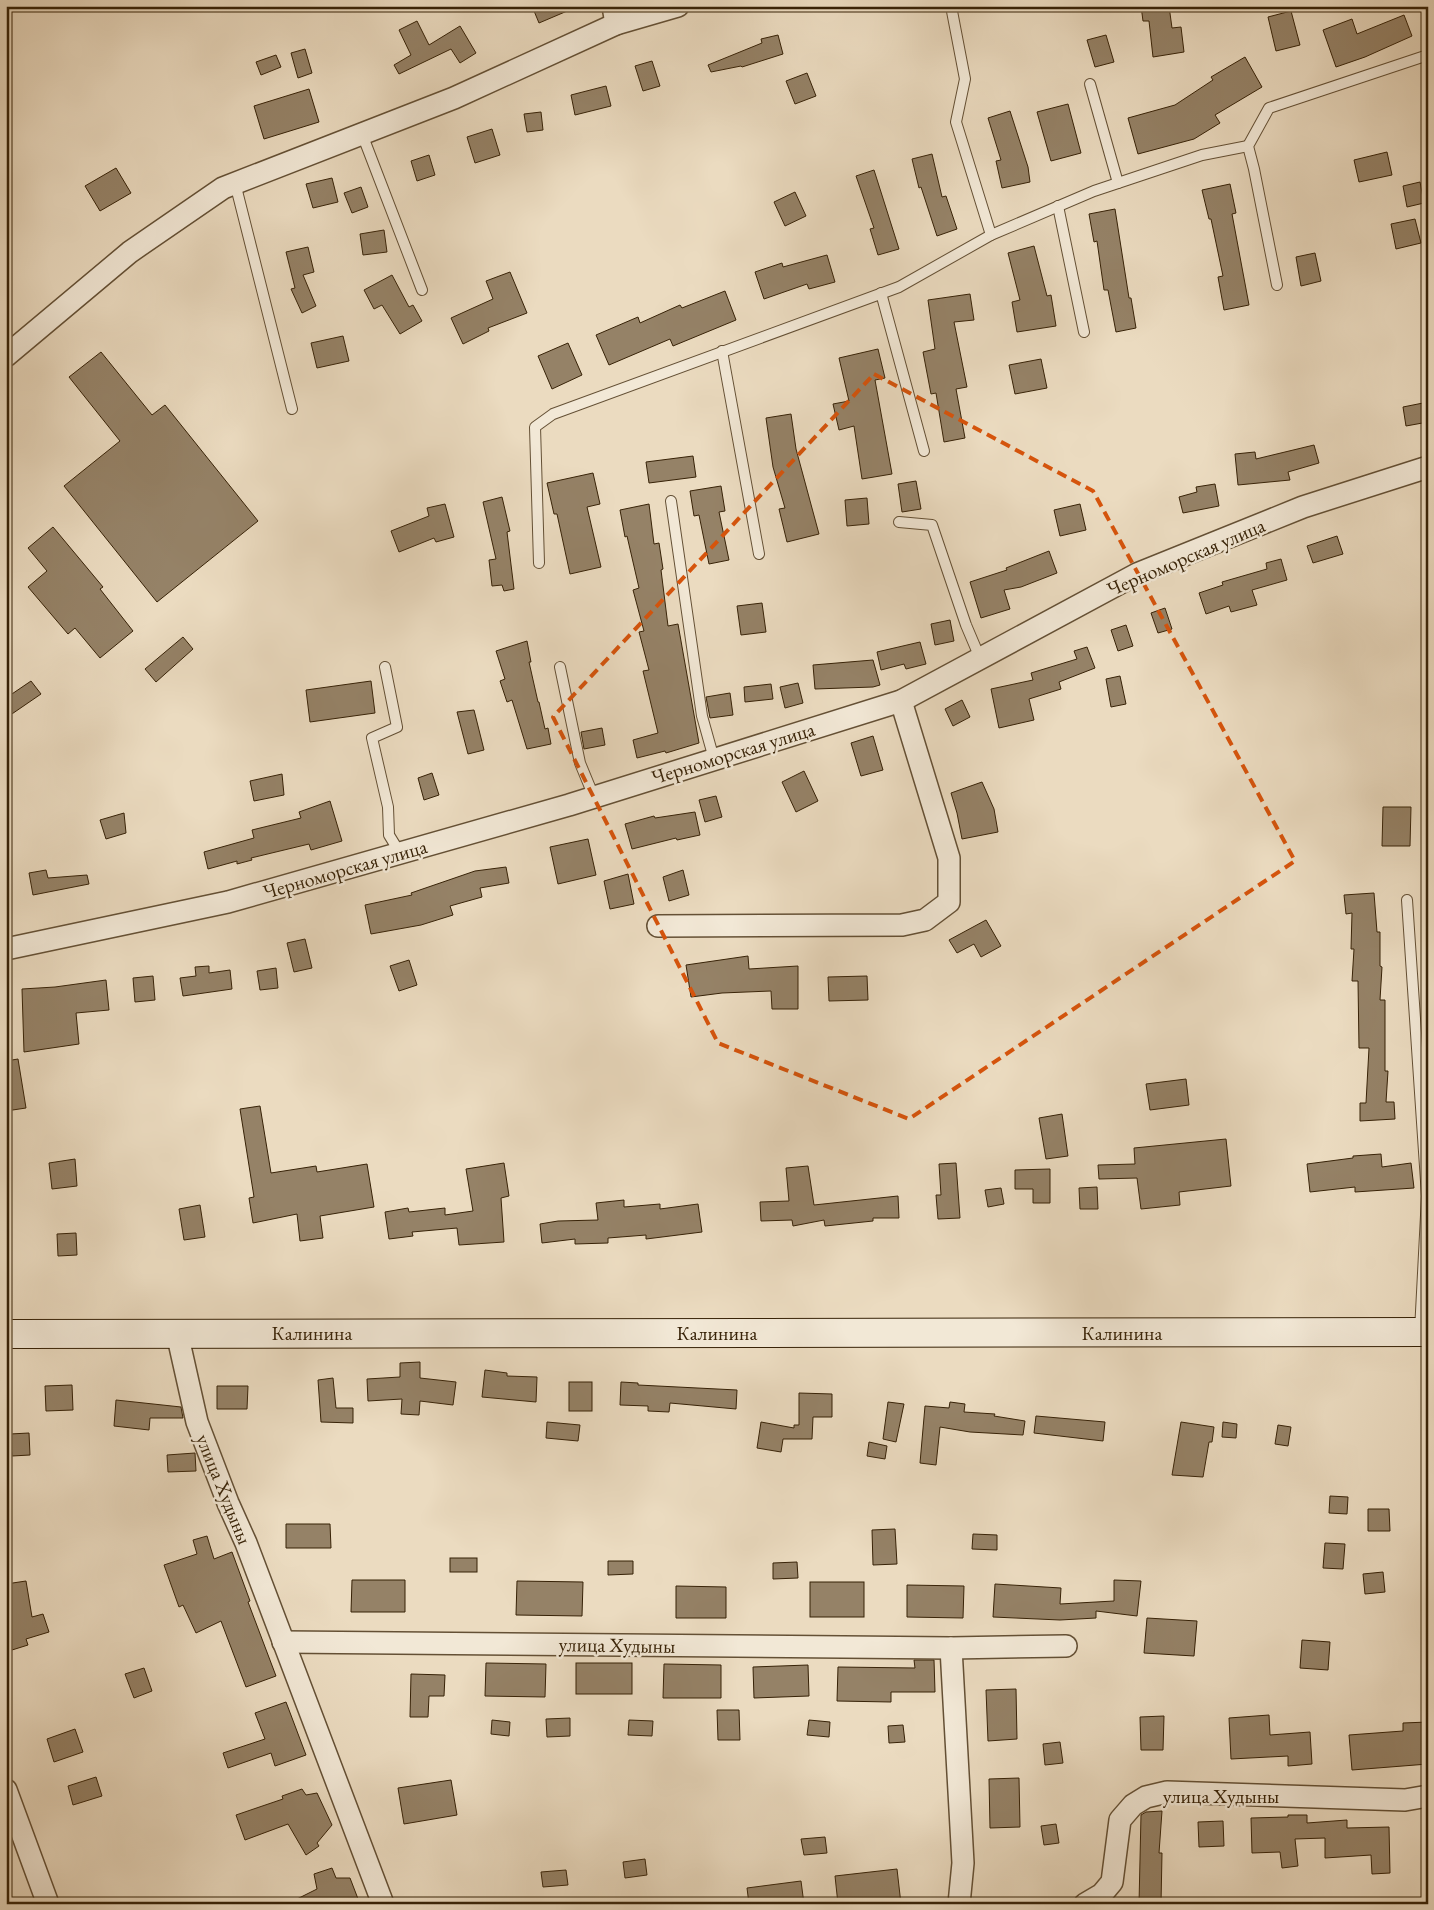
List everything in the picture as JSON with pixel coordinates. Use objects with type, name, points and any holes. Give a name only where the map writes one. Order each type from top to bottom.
[{"type":"street","points":[[6,356],[130,252],[223,188],[454,98],[615,15],[678,6]]},
{"type":"street","name":"Черноморская улица","points":[[6,949],[228,902],[594,797],[901,700],[1136,574],[1303,507],[1428,467]]},
{"type":"street","points":[[658,926],[902,926],[925,920],[949,902],[949,858],[901,700]]},
{"type":"street","name":"Калинина","points":[[6,1334],[1424,1332]]},
{"type":"street","name":"улица Худыны","points":[[177,1334],[197,1422],[228,1503],[246,1543],[383,1904]]},
{"type":"street","name":"улица Худыны","points":[[283,1642],[951,1648],[1066,1646]]},
{"type":"street","points":[[951,1648],[963,1863],[959,1904]]},
{"type":"street","points":[[6,1790],[48,1904]]},
{"type":"street","name":"улица Худыны","points":[[1085,1904],[1102,1894],[1112,1882],[1120,1820],[1133,1805],[1146,1797],[1167,1792],[1405,1800],[1428,1796]]},
{"type":"lane","points":[[951,6],[966,79],[956,122],[991,235]]},
{"type":"lane","points":[[1277,285],[1248,146],[1269,108],[1428,55]]},
{"type":"lane","points":[[1090,84],[1118,183]]},
{"type":"lane","points":[[362,134],[422,290]]},
{"type":"lane","points":[[539,563],[535,427],[553,414],[898,287],[991,235],[1058,206],[1118,183],[1202,155],[1248,146]]},
{"type":"lane","points":[[235,183],[292,409]]},
{"type":"lane","points":[[1058,206],[1084,332]]},
{"type":"lane","points":[[881,293],[924,451]]},
{"type":"lane","points":[[722,352],[759,554]]},
{"type":"lane","points":[[671,501],[702,716],[714,759]]},
{"type":"lane","points":[[899,522],[932,525],[966,625],[980,658]]},
{"type":"lane","points":[[385,666],[397,727],[372,738],[388,807],[389,834],[400,853]]},
{"type":"lane","points":[[560,668],[580,763],[594,797]]},
{"type":"lane","points":[[1407,900],[1427,1196],[1424,1332]]},
{"type":"highlighted area","points":[[874,374],[1093,491],[1295,861],[909,1119],[718,1043],[553,717]]},
{"type":"building","points":[[532,6],[579,6],[539,23]]},
{"type":"building","points":[[1141,6],[1169,6],[1172,28],[1181,27],[1184,52],[1153,57],[1149,21],[1143,21]]},
{"type":"building","points":[[1291,11],[1300,45],[1276,51],[1268,17]]},
{"type":"building","points":[[1404,15],[1412,36],[1365,57],[1336,67],[1323,30],[1352,19],[1357,34]]},
{"type":"building","points":[[417,21],[429,45],[460,26],[476,53],[460,63],[451,49],[399,74],[394,65],[411,55],[399,30]]},
{"type":"building","points":[[778,35],[783,54],[742,67],[711,72],[708,65],[762,43],[761,39]]},
{"type":"building","points":[[1106,35],[1114,62],[1095,67],[1087,40]]},
{"type":"building","points":[[305,49],[312,73],[298,78],[291,53]]},
{"type":"building","points":[[276,55],[281,67],[261,75],[256,62]]},
{"type":"building","points":[[1245,57],[1262,87],[1215,115],[1220,123],[1194,139],[1138,154],[1128,118],[1175,105],[1213,80],[1211,77]]},
{"type":"building","points":[[652,61],[660,86],[643,91],[635,66]]},
{"type":"building","points":[[807,73],[816,96],[795,104],[786,81]]},
{"type":"building","points":[[606,86],[611,106],[575,115],[571,95]]},
{"type":"building","points":[[309,89],[319,122],[264,139],[254,106]]},
{"type":"building","points":[[1068,104],[1081,153],[1051,161],[1037,112]]},
{"type":"building","points":[[1010,111],[1028,167],[1030,182],[1002,188],[996,161],[1001,160],[988,118]]},
{"type":"building","points":[[541,112],[543,130],[527,132],[524,114]]},
{"type":"building","points":[[492,129],[500,155],[475,163],[467,137]]},
{"type":"building","points":[[1387,152],[1392,175],[1359,182],[1354,160]]},
{"type":"building","points":[[932,154],[942,197],[946,196],[957,229],[937,236],[921,187],[919,188],[912,159]]},
{"type":"building","points":[[429,155],[435,175],[417,181],[411,161]]},
{"type":"building","points":[[116,168],[131,193],[100,211],[85,186]]},
{"type":"building","points":[[874,170],[899,249],[878,255],[870,229],[874,228],[856,176]]},
{"type":"building","points":[[332,178],[338,202],[313,208],[306,184]]},
{"type":"building","points":[[1420,182],[1424,203],[1407,207],[1403,186]]},
{"type":"building","points":[[1230,184],[1236,213],[1232,214],[1249,305],[1224,310],[1218,277],[1223,276],[1211,219],[1209,219],[1202,190]]},
{"type":"building","points":[[361,187],[368,207],[352,213],[344,193]]},
{"type":"building","points":[[795,192],[806,216],[785,226],[774,202]]},
{"type":"building","points":[[1115,209],[1129,298],[1131,298],[1136,328],[1116,332],[1108,290],[1104,290],[1097,241],[1094,242],[1089,214]]},
{"type":"building","points":[[1415,219],[1421,243],[1396,249],[1391,224]]},
{"type":"building","points":[[384,230],[387,252],[363,255],[360,234]]},
{"type":"building","points":[[1034,246],[1047,296],[1051,295],[1056,326],[1017,332],[1012,302],[1020,300],[1008,253]]},
{"type":"building","points":[[308,247],[314,272],[303,275],[316,306],[302,313],[291,289],[295,288],[286,252]]},
{"type":"building","points":[[1315,253],[1321,281],[1301,286],[1296,257]]},
{"type":"building","points":[[827,255],[835,282],[809,289],[807,284],[764,299],[755,272],[782,263],[783,267]]},
{"type":"building","points":[[510,272],[527,313],[488,328],[489,331],[463,344],[451,318],[493,299],[486,281]]},
{"type":"building","points":[[392,275],[409,307],[413,305],[422,321],[400,334],[382,305],[374,309],[364,290]]},
{"type":"building","points":[[725,291],[736,320],[673,346],[670,339],[609,365],[596,335],[638,317],[640,323],[680,305],[682,308]]},
{"type":"building","points":[[970,294],[974,320],[954,322],[967,387],[956,389],[965,438],[944,442],[936,393],[931,394],[923,352],[935,349],[928,300]]},
{"type":"building","points":[[343,336],[349,361],[317,368],[311,343]]},
{"type":"building","points":[[568,343],[582,375],[552,389],[538,356]]},
{"type":"building","points":[[878,349],[885,378],[875,380],[892,474],[862,479],[854,426],[839,430],[833,404],[849,401],[839,358]]},
{"type":"building","points":[[101,352],[152,415],[165,405],[258,521],[157,602],[64,486],[120,441],[69,377]]},
{"type":"building","points":[[1041,359],[1047,388],[1015,394],[1009,365]]},
{"type":"building","points":[[1428,402],[1428,422],[1406,426],[1403,407]]},
{"type":"building","points":[[791,414],[796,449],[819,534],[787,542],[779,509],[785,508],[773,467],[766,418]]},
{"type":"building","points":[[1314,445],[1319,463],[1288,472],[1290,480],[1238,485],[1235,454],[1255,452],[1256,459]]},
{"type":"building","points":[[693,456],[696,477],[649,483],[646,462]]},
{"type":"building","points":[[593,473],[600,504],[587,507],[601,567],[570,574],[557,514],[554,514],[547,483]]},
{"type":"building","points":[[916,481],[921,509],[902,512],[898,484]]},
{"type":"building","points":[[1215,484],[1219,506],[1183,513],[1179,497],[1197,492],[1196,487]]},
{"type":"building","points":[[721,486],[725,511],[719,512],[729,560],[709,564],[699,515],[694,516],[690,491]]},
{"type":"building","points":[[502,497],[510,531],[507,532],[514,589],[504,591],[502,585],[492,586],[489,560],[496,559],[483,502]]},
{"type":"building","points":[[867,498],[869,524],[847,526],[845,500]]},
{"type":"building","points":[[445,504],[454,537],[436,542],[434,538],[399,552],[391,531],[429,516],[427,508]]},
{"type":"building","points":[[649,504],[654,544],[659,543],[668,626],[678,624],[699,743],[666,753],[665,751],[637,758],[633,740],[658,733],[643,671],[649,670],[639,632],[644,631],[633,590],[639,588],[627,536],[625,537],[620,510]]},
{"type":"building","points":[[1080,504],[1086,530],[1060,536],[1054,510]]},
{"type":"building","points":[[53,527],[103,587],[100,589],[133,631],[100,658],[75,628],[68,634],[28,587],[47,571],[28,548]]},
{"type":"building","points":[[1337,536],[1343,554],[1313,563],[1307,546]]},
{"type":"building","points":[[1049,551],[1057,573],[1021,587],[1004,590],[1010,609],[981,618],[970,582],[1007,570],[1006,568]]},
{"type":"building","points":[[1281,559],[1287,580],[1252,590],[1257,605],[1231,612],[1229,606],[1206,614],[1199,593],[1223,585],[1222,582],[1267,569],[1266,563]]},
{"type":"building","points":[[762,603],[766,632],[741,635],[737,606]]},
{"type":"building","points":[[1165,608],[1172,629],[1158,633],[1151,613]]},
{"type":"building","points":[[950,620],[954,641],[935,645],[931,624]]},
{"type":"building","points":[[1126,625],[1133,646],[1118,651],[1111,630]]},
{"type":"building","points":[[183,637],[193,649],[156,682],[145,669]]},
{"type":"building","points":[[527,641],[531,662],[529,662],[538,702],[545,729],[548,728],[551,744],[527,749],[512,700],[507,702],[500,681],[505,679],[496,651]]},
{"type":"building","points":[[920,642],[926,664],[906,669],[904,664],[881,670],[877,652]]},
{"type":"building","points":[[1087,647],[1095,668],[1059,682],[1061,689],[1029,699],[1034,720],[999,728],[991,689],[1033,680],[1031,673],[1077,659],[1074,651]]},
{"type":"building","points":[[873,660],[880,685],[873,687],[815,689],[813,665]]},
{"type":"building","points":[[1120,676],[1126,704],[1111,707],[1106,679]]},
{"type":"building","points":[[31,681],[41,694],[6,718],[6,698]]},
{"type":"building","points":[[371,681],[375,713],[310,722],[306,690]]},
{"type":"building","points":[[798,683],[803,703],[785,708],[780,687]]},
{"type":"building","points":[[771,684],[773,699],[745,702],[744,687]]},
{"type":"building","points":[[730,693],[733,715],[710,718],[706,697]]},
{"type":"building","points":[[962,700],[970,717],[953,726],[945,709]]},
{"type":"building","points":[[474,710],[484,750],[468,754],[457,712]]},
{"type":"building","points":[[602,728],[605,745],[584,749],[581,732]]},
{"type":"building","points":[[873,736],[883,770],[861,776],[851,743]]},
{"type":"building","points":[[804,771],[818,801],[796,812],[782,782]]},
{"type":"building","points":[[432,773],[439,795],[424,800],[418,778]]},
{"type":"building","points":[[282,774],[284,795],[254,801],[250,781]]},
{"type":"building","points":[[982,782],[994,809],[998,832],[962,839],[951,793]]},
{"type":"building","points":[[716,796],[722,817],[705,822],[699,800]]},
{"type":"building","points":[[330,801],[342,841],[311,850],[309,844],[251,858],[252,860],[237,864],[237,861],[208,869],[204,852],[254,838],[252,830],[301,818],[299,812]]},
{"type":"building","points":[[1383,807],[1411,807],[1410,846],[1382,846]]},
{"type":"building","points":[[695,812],[700,835],[677,840],[676,838],[632,849],[625,824],[654,816],[655,818]]},
{"type":"building","points":[[124,813],[126,833],[106,839],[100,820]]},
{"type":"building","points":[[588,839],[596,875],[558,884],[550,847]]},
{"type":"building","points":[[506,867],[509,883],[480,888],[482,897],[450,906],[453,915],[421,925],[371,934],[365,905],[412,895],[411,893],[475,871]]},
{"type":"building","points":[[46,870],[48,878],[87,875],[89,884],[33,895],[29,873]]},
{"type":"building","points":[[683,870],[689,895],[669,901],[663,877]]},
{"type":"building","points":[[628,874],[634,904],[610,909],[604,881]]},
{"type":"building","points":[[1374,893],[1377,932],[1380,932],[1380,966],[1382,967],[1380,1000],[1385,1000],[1385,1071],[1388,1071],[1386,1102],[1394,1102],[1395,1119],[1360,1121],[1360,1103],[1366,1103],[1369,1048],[1359,1048],[1358,981],[1352,981],[1354,949],[1351,949],[1352,913],[1346,914],[1344,895]]},
{"type":"building","points":[[986,920],[1001,946],[981,957],[974,944],[957,953],[949,940]]},
{"type":"building","points":[[305,939],[312,968],[294,972],[287,943]]},
{"type":"building","points":[[748,956],[749,969],[798,966],[798,1009],[772,1009],[771,991],[722,993],[691,997],[686,965]]},
{"type":"building","points":[[409,960],[417,985],[399,991],[390,966]]},
{"type":"building","points":[[209,966],[209,973],[230,970],[232,989],[183,996],[180,978],[196,976],[195,967]]},
{"type":"building","points":[[276,968],[278,988],[260,990],[257,971]]},
{"type":"building","points":[[153,976],[155,1000],[135,1002],[133,978]]},
{"type":"building","points":[[867,976],[868,1000],[829,1001],[828,977]]},
{"type":"building","points":[[106,980],[109,1010],[76,1013],[79,1044],[24,1052],[22,989],[55,987]]},
{"type":"building","points":[[18,1059],[26,1108],[6,1111],[6,1090],[9,1089],[6,1061]]},
{"type":"building","points":[[1186,1079],[1189,1105],[1150,1110],[1146,1084]]},
{"type":"building","points":[[260,1106],[271,1173],[316,1166],[317,1172],[367,1164],[374,1207],[320,1216],[323,1238],[300,1241],[297,1214],[253,1223],[249,1198],[254,1197],[240,1109]]},
{"type":"building","points":[[1062,1114],[1068,1156],[1046,1159],[1039,1118]]},
{"type":"building","points":[[1226,1139],[1231,1186],[1179,1192],[1180,1205],[1141,1209],[1137,1178],[1099,1179],[1098,1165],[1135,1164],[1134,1148]]},
{"type":"building","points":[[1381,1154],[1382,1167],[1411,1163],[1414,1188],[1355,1192],[1355,1187],[1310,1192],[1307,1164],[1353,1158],[1353,1156]]},
{"type":"building","points":[[75,1159],[77,1186],[52,1189],[49,1163]]},
{"type":"building","points":[[504,1163],[509,1196],[501,1198],[504,1242],[459,1245],[457,1228],[412,1232],[413,1236],[389,1239],[385,1212],[408,1208],[409,1212],[445,1208],[445,1215],[473,1211],[466,1169]]},
{"type":"building","points":[[956,1163],[960,1218],[938,1219],[936,1195],[941,1195],[939,1164]]},
{"type":"building","points":[[808,1166],[814,1205],[898,1196],[899,1218],[873,1218],[873,1221],[825,1226],[824,1220],[793,1226],[792,1220],[761,1221],[760,1202],[789,1201],[786,1168]]},
{"type":"building","points":[[1050,1169],[1050,1203],[1033,1203],[1033,1189],[1015,1189],[1015,1170]]},
{"type":"building","points":[[1097,1187],[1098,1209],[1080,1209],[1079,1188]]},
{"type":"building","points":[[1001,1188],[1004,1204],[988,1207],[985,1190]]},
{"type":"building","points":[[624,1200],[624,1207],[660,1204],[660,1209],[698,1204],[702,1232],[646,1239],[646,1235],[608,1238],[608,1243],[575,1244],[575,1239],[542,1243],[540,1224],[558,1221],[598,1220],[596,1203]]},
{"type":"building","points":[[200,1205],[205,1237],[184,1240],[179,1209]]},
{"type":"building","points":[[76,1233],[77,1255],[58,1256],[57,1234]]},
{"type":"building","points":[[420,1362],[420,1378],[456,1382],[453,1405],[420,1401],[419,1415],[401,1414],[402,1399],[368,1401],[367,1379],[400,1377],[400,1363]]},
{"type":"building","points":[[485,1370],[507,1373],[507,1376],[537,1377],[536,1402],[482,1397]]},
{"type":"building","points":[[333,1378],[336,1408],[353,1408],[353,1423],[321,1422],[318,1380]]},
{"type":"building","points":[[569,1382],[592,1382],[592,1411],[569,1411]]},
{"type":"building","points":[[621,1382],[638,1383],[638,1385],[737,1390],[736,1409],[670,1403],[669,1412],[648,1411],[648,1406],[620,1405]]},
{"type":"building","points":[[72,1385],[73,1410],[46,1411],[45,1386]]},
{"type":"building","points":[[217,1386],[248,1386],[247,1409],[217,1409]]},
{"type":"building","points":[[799,1393],[832,1394],[832,1417],[813,1417],[812,1439],[783,1439],[781,1452],[757,1448],[761,1422],[794,1428],[794,1425],[799,1425]]},
{"type":"building","points":[[116,1400],[181,1407],[183,1418],[150,1418],[149,1430],[114,1426]]},
{"type":"building","points":[[888,1402],[904,1404],[896,1442],[883,1439]]},
{"type":"building","points":[[950,1402],[965,1404],[964,1412],[995,1414],[994,1416],[1025,1421],[1023,1435],[970,1432],[940,1427],[936,1465],[920,1463],[925,1406],[949,1408]]},
{"type":"building","points":[[1036,1416],[1105,1422],[1103,1441],[1034,1433]]},
{"type":"building","points":[[547,1422],[580,1425],[578,1441],[546,1438]]},
{"type":"building","points":[[1181,1422],[1214,1427],[1212,1442],[1209,1442],[1203,1477],[1172,1475]]},
{"type":"building","points":[[1223,1422],[1237,1424],[1236,1438],[1222,1437]]},
{"type":"building","points":[[1278,1425],[1291,1427],[1288,1446],[1275,1444]]},
{"type":"building","points":[[29,1433],[30,1455],[12,1456],[10,1434]]},
{"type":"building","points":[[869,1442],[887,1446],[885,1459],[867,1456]]},
{"type":"building","points":[[195,1453],[196,1471],[168,1472],[167,1455]]},
{"type":"building","points":[[1330,1496],[1348,1497],[1347,1514],[1329,1513]]},
{"type":"building","points":[[1368,1509],[1389,1509],[1390,1531],[1368,1531]]},
{"type":"building","points":[[286,1524],[330,1524],[331,1548],[286,1548]]},
{"type":"building","points":[[895,1529],[897,1564],[873,1565],[872,1530]]},
{"type":"building","points":[[973,1534],[997,1535],[997,1550],[972,1549]]},
{"type":"building","points":[[207,1536],[214,1559],[232,1552],[250,1601],[248,1602],[276,1676],[246,1687],[221,1621],[196,1633],[183,1605],[179,1607],[164,1565],[197,1554],[193,1540]]},
{"type":"building","points":[[1325,1543],[1345,1544],[1343,1569],[1323,1568]]},
{"type":"building","points":[[450,1558],[477,1558],[477,1572],[450,1572]]},
{"type":"building","points":[[608,1561],[633,1561],[633,1574],[608,1575]]},
{"type":"building","points":[[797,1562],[798,1578],[773,1579],[773,1563]]},
{"type":"building","points":[[1383,1572],[1385,1592],[1365,1594],[1363,1574]]},
{"type":"building","points":[[352,1580],[405,1580],[405,1612],[351,1612]]},
{"type":"building","points":[[1114,1580],[1141,1581],[1137,1616],[1096,1611],[1096,1618],[1060,1620],[993,1617],[995,1584],[1061,1588],[1060,1604],[1114,1601]]},
{"type":"building","points":[[26,1581],[32,1617],[43,1614],[49,1632],[26,1639],[28,1645],[12,1650],[6,1631],[6,1584]]},
{"type":"building","points":[[517,1581],[583,1582],[582,1616],[516,1615]]},
{"type":"building","points":[[810,1582],[864,1582],[864,1617],[810,1617]]},
{"type":"building","points":[[907,1585],[964,1586],[963,1618],[907,1617]]},
{"type":"building","points":[[676,1586],[726,1587],[726,1618],[676,1618]]},
{"type":"building","points":[[1147,1618],[1197,1621],[1194,1656],[1144,1653]]},
{"type":"building","points":[[1302,1640],[1330,1642],[1328,1670],[1300,1668]]},
{"type":"building","points":[[914,1660],[934,1660],[935,1692],[891,1692],[891,1702],[837,1701],[838,1667],[915,1668]]},
{"type":"building","points":[[486,1663],[546,1664],[545,1697],[485,1696]]},
{"type":"building","points":[[576,1663],[632,1663],[632,1694],[576,1694]]},
{"type":"building","points":[[664,1664],[721,1665],[721,1698],[663,1698]]},
{"type":"building","points":[[808,1665],[809,1696],[754,1698],[753,1667]]},
{"type":"building","points":[[144,1668],[152,1691],[134,1698],[125,1674]]},
{"type":"building","points":[[411,1674],[445,1675],[444,1696],[429,1696],[428,1717],[410,1717]]},
{"type":"building","points":[[1016,1689],[1017,1739],[988,1741],[986,1690]]},
{"type":"building","points":[[286,1702],[306,1755],[275,1766],[271,1753],[228,1768],[223,1753],[265,1739],[255,1713]]},
{"type":"building","points":[[717,1710],[739,1710],[740,1740],[718,1740]]},
{"type":"building","points":[[1269,1715],[1270,1735],[1310,1732],[1312,1764],[1288,1766],[1288,1756],[1231,1759],[1229,1718]]},
{"type":"building","points":[[1164,1716],[1163,1750],[1141,1750],[1140,1717]]},
{"type":"building","points":[[570,1718],[570,1736],[547,1737],[546,1719]]},
{"type":"building","points":[[492,1720],[510,1722],[509,1736],[491,1734]]},
{"type":"building","points":[[629,1720],[653,1721],[652,1736],[628,1735]]},
{"type":"building","points":[[809,1720],[830,1722],[829,1737],[807,1735]]},
{"type":"building","points":[[1428,1722],[1428,1764],[1352,1770],[1349,1735],[1403,1731],[1403,1723]]},
{"type":"building","points":[[903,1725],[905,1742],[889,1743],[888,1726]]},
{"type":"building","points":[[75,1729],[83,1752],[54,1762],[47,1739]]},
{"type":"building","points":[[1060,1742],[1063,1763],[1045,1765],[1043,1744]]},
{"type":"building","points":[[96,1777],[102,1796],[73,1805],[68,1786]]},
{"type":"building","points":[[1019,1778],[1020,1827],[990,1828],[989,1779]]},
{"type":"building","points":[[451,1780],[457,1815],[404,1824],[398,1788]]},
{"type":"building","points":[[302,1789],[306,1795],[317,1793],[332,1825],[317,1843],[319,1846],[306,1855],[288,1824],[245,1840],[236,1815],[283,1799],[282,1796]]},
{"type":"building","points":[[1162,1811],[1159,1853],[1162,1853],[1161,1904],[1139,1904],[1141,1815],[1146,1812]]},
{"type":"building","points":[[1288,1815],[1307,1815],[1307,1823],[1347,1820],[1347,1828],[1389,1827],[1390,1873],[1372,1874],[1371,1855],[1325,1858],[1325,1838],[1295,1839],[1298,1866],[1282,1868],[1280,1852],[1252,1853],[1251,1818],[1288,1817]]},
{"type":"building","points":[[1223,1821],[1224,1846],[1199,1847],[1198,1822]]},
{"type":"building","points":[[1056,1824],[1059,1843],[1044,1845],[1041,1826]]},
{"type":"building","points":[[825,1837],[827,1853],[804,1855],[801,1839]]},
{"type":"building","points":[[645,1859],[647,1875],[625,1878],[623,1862]]},
{"type":"building","points":[[332,1868],[336,1878],[350,1878],[360,1904],[287,1904],[317,1889],[314,1874]]},
{"type":"building","points":[[897,1869],[901,1904],[838,1904],[835,1876]]},
{"type":"building","points":[[566,1870],[568,1885],[543,1887],[541,1872]]},
{"type":"building","points":[[801,1881],[804,1904],[749,1904],[747,1888]]}]
